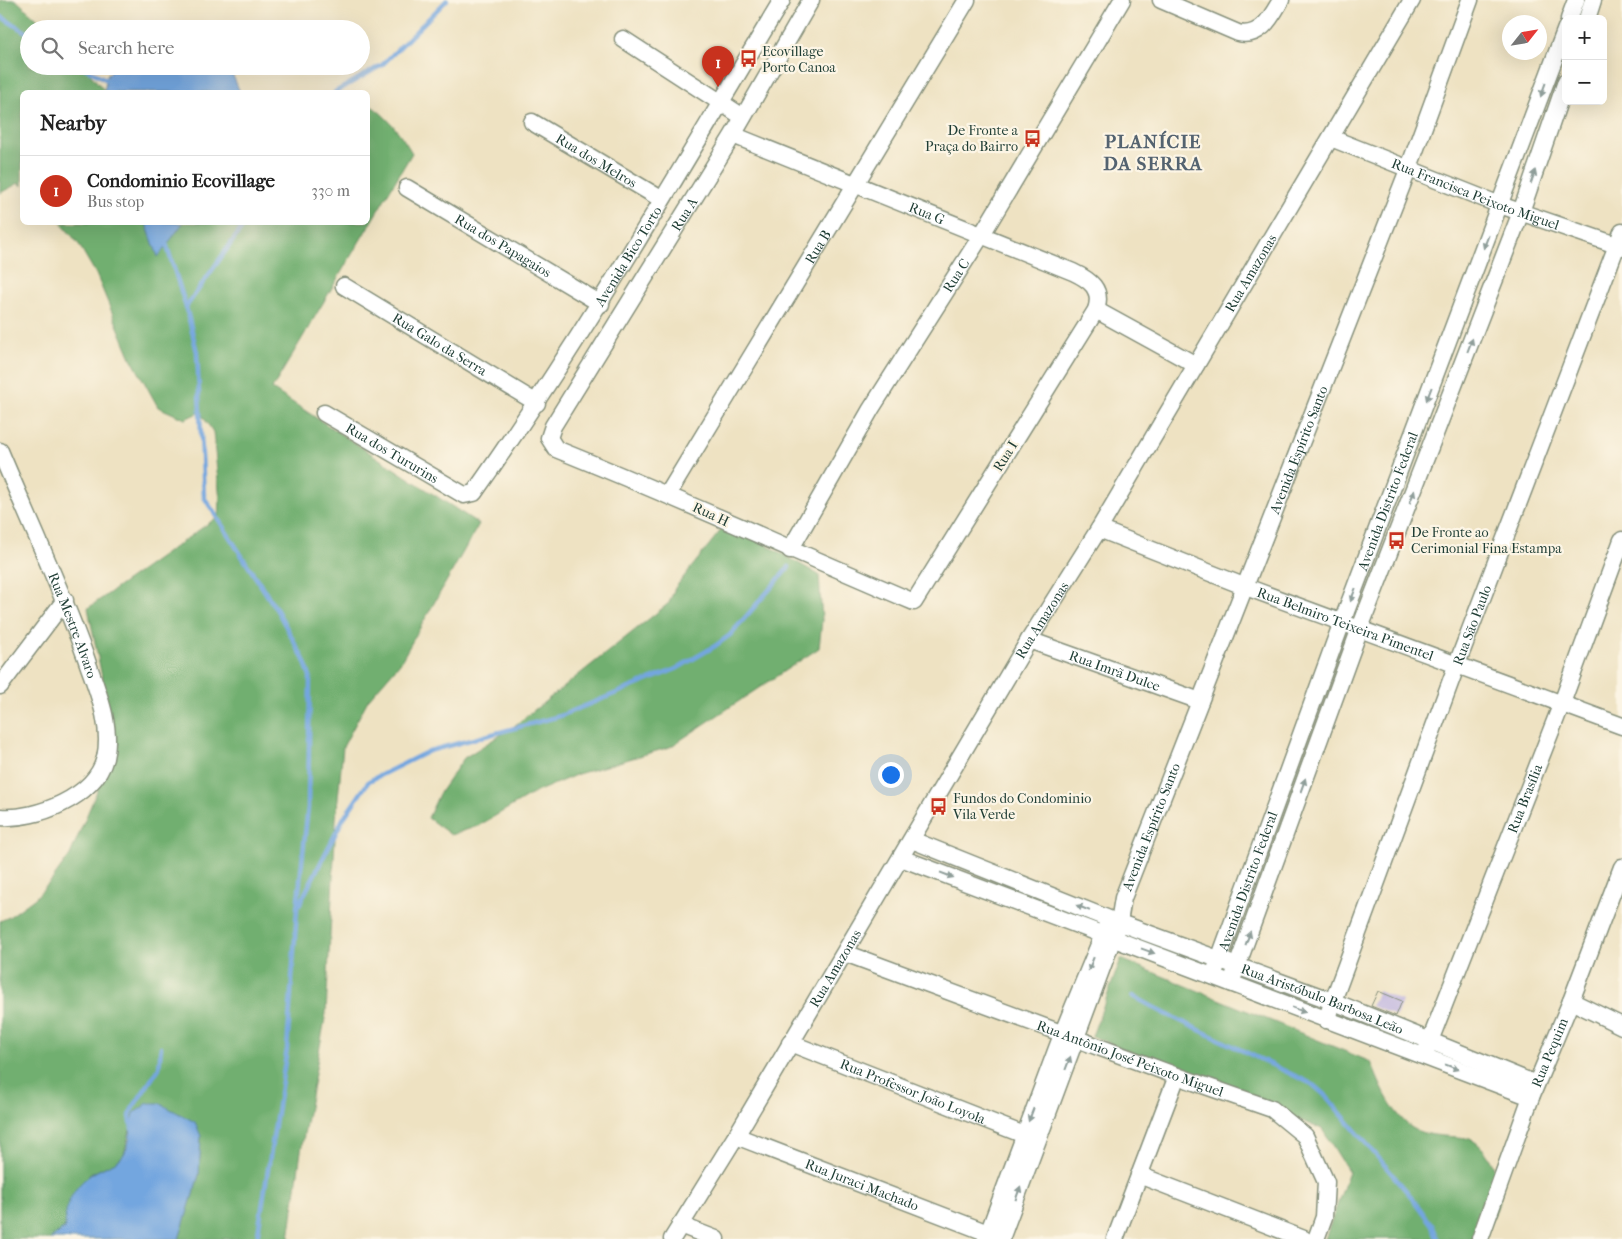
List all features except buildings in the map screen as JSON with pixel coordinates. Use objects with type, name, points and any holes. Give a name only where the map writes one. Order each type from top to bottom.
[{"type":"street","name":"Avenida Bico Torto","points":[[460,493],[468,496],[474,493],[534,407],[601,304],[661,199],[782,0]]},
{"type":"street","name":"Rua A","points":[[554,426],[734,135],[811,0]]},
{"type":"street","name":"Rua B","points":[[668,494],[967,0]]},
{"type":"street","name":"Rua C","points":[[790,550],[871,408],[981,236],[1122,0]]},
{"type":"street","points":[[1161,0],[1238,33],[1248,34],[1261,28],[1281,0]]},
{"type":"street","name":"Rua Amazonas","points":[[676,1232],[846,953],[1029,640],[1099,528],[1412,0]]},
{"type":"street","name":"Avenida Espírito Santo","points":[[992,1237],[1408,170],[1470,0]]},
{"type":"street","points":[[1570,15],[1576,0]]},
{"type":"street","points":[[1588,15],[1593,0]]},
{"type":"street","points":[[623,39],[743,117]]},
{"type":"street","name":"Avenida Distrito Federal","points":[[1213,976],[1342,622],[1562,39]]},
{"type":"street","name":"Avenida Distrito Federal","points":[[1231,983],[1360,628],[1521,212],[1562,93]]},
{"type":"street","name":"Rua dos Melros","points":[[532,122],[661,199]]},
{"type":"street","name":"Rua G","points":[[734,135],[856,183],[1088,280],[1097,291],[1099,298],[1096,310]]},
{"type":"street","name":"Rua Francisca Peixoto Miguel","points":[[1331,138],[1500,205],[1620,241]]},
{"type":"street","name":"Rua dos Papagaios","points":[[407,188],[601,304]]},
{"type":"street","name":"Rua São Paulo","points":[[1326,1020],[1457,664],[1620,241]]},
{"type":"street","name":"Rua Galo da Serra","points":[[344,286],[534,407]]},
{"type":"street","points":[[1096,310],[1196,365]]},
{"type":"street","name":"Rua I","points":[[914,602],[1096,310]]},
{"type":"street","points":[[534,407],[554,426]]},
{"type":"street","name":"Rua dos Tururins","points":[[324,413],[460,493]]},
{"type":"street","name":"Rua H","points":[[554,426],[549,438],[556,448],[668,494],[790,550],[914,602]]},
{"type":"street","name":"Rua Mestre Alvaro","points":[[0,451],[65,600],[100,699],[107,740],[105,759],[92,780],[74,797],[53,808],[26,816],[0,818]]},
{"type":"street","name":"Rua Belmiro Teixeira Pimentel","points":[[1099,528],[1246,587],[1622,726]]},
{"type":"street","name":"Rua Brasília","points":[[1427,1048],[1562,704],[1622,540]]},
{"type":"street","points":[[0,686],[65,600]]},
{"type":"street","name":"Rua Imrã Dulce","points":[[1029,640],[1200,701]]},
{"type":"street","name":"Rua Aristóbulo Barbosa Leão","points":[[912,840],[1114,920],[1332,1001],[1427,1048],[1533,1091]]},
{"type":"street","points":[[901,858],[1326,1020],[1427,1048]]},
{"type":"street","name":"Rua Pequim","points":[[1485,1237],[1533,1091],[1571,1001],[1622,867]]},
{"type":"street","name":"Rua Antônio José Peixoto Miguel","points":[[846,953],[1272,1109],[1305,1136],[1326,1182],[1324,1217],[1316,1239]]},
{"type":"street","points":[[1571,1001],[1622,1026]]},
{"type":"street","name":"Rua Professor João Loyola","points":[[790,1043],[1031,1138]]},
{"type":"street","points":[[1115,1239],[1178,1076]]},
{"type":"street","name":"Rua Juraci Machado","points":[[736,1136],[992,1237]]},
{"type":"street","points":[[1139,1175],[1304,1239]]},
{"type":"street","points":[[676,1232],[716,1239]]},
{"type":"green space","points":[[0,0],[16,0],[38,20],[20,20],[20,75],[91,75],[104,90],[20,90],[20,184],[0,193]]},
{"type":"green space","points":[[370,105],[393,125],[412,153],[370,224]]},
{"type":"green space","points":[[63,225],[147,225],[158,256],[181,225],[369,225],[272,389],[479,524],[400,663],[368,700],[343,747],[336,819],[326,1013],[301,1151],[289,1239],[179,1239],[199,1175],[201,1136],[131,1126],[124,1154],[118,1161],[90,1174],[65,1218],[65,1228],[50,1239],[0,1239],[0,921],[9,917],[34,899],[52,880],[70,855],[116,746],[88,608],[219,516],[220,500],[213,432],[200,412],[185,419],[158,407],[131,358],[96,274],[78,243]]},
{"type":"green space","points":[[725,525],[767,545],[819,575],[822,620],[819,648],[670,747],[578,774],[534,793],[478,826],[451,835],[428,818],[439,794],[464,758],[513,727],[669,603],[675,588]]},
{"type":"green space","points":[[1121,959],[1371,1062],[1390,1103],[1407,1124],[1420,1132],[1466,1138],[1474,1141],[1481,1147],[1492,1164],[1500,1193],[1496,1210],[1480,1239],[1325,1239],[1349,1172],[1322,1129],[1092,1036]]},
{"type":"water","points":[[231,75],[239,90],[104,90],[107,76]]},
{"type":"water","points":[[147,225],[182,225],[158,257]]},
{"type":"water","points":[[148,1103],[159,1103],[195,1122],[201,1136],[199,1175],[179,1239],[50,1239],[65,1228],[67,1209],[79,1185],[85,1179],[122,1157],[128,1144],[134,1113]]},
{"type":"waterway","points":[[370,72],[382,65],[447,0]]},
{"type":"waterway","points":[[0,16],[20,28]]},
{"type":"waterway","points":[[98,75],[107,80],[111,90]]},
{"type":"waterway","points":[[338,90],[365,75]]},
{"type":"waterway","points":[[186,307],[244,225]]},
{"type":"waterway","points":[[165,240],[186,307],[197,352],[204,497],[278,612],[304,660],[310,676],[308,807],[297,909],[287,1049],[257,1239]]},
{"type":"waterway","points":[[299,905],[343,819],[369,781],[429,751],[560,716],[676,669],[730,635],[789,567]]},
{"type":"waterway","points":[[1133,996],[1164,1013],[1312,1084],[1326,1096],[1409,1194],[1432,1225],[1438,1239]]},
{"type":"waterway","points":[[132,1129],[130,1116],[132,1109],[159,1068],[161,1047]]},
{"type":"place","name":"Ecovillage Porto Canoa","points":[[748,59]]},
{"type":"place","name":"Condominio Ecovillage","points":[[718,87]]},
{"type":"place","name":"De Fronte a Praça do Bairro","points":[[1032,138]]},
{"type":"place","name":"De Fronte ao Cerimonial Fina Estampa","points":[[1397,540]]},
{"type":"place","name":"Fundos do Condominio Vila Verde","points":[[939,806]]},
{"type":"district","name":"PLANÍCIE DA SERRA","points":[[1153,152]]}]
